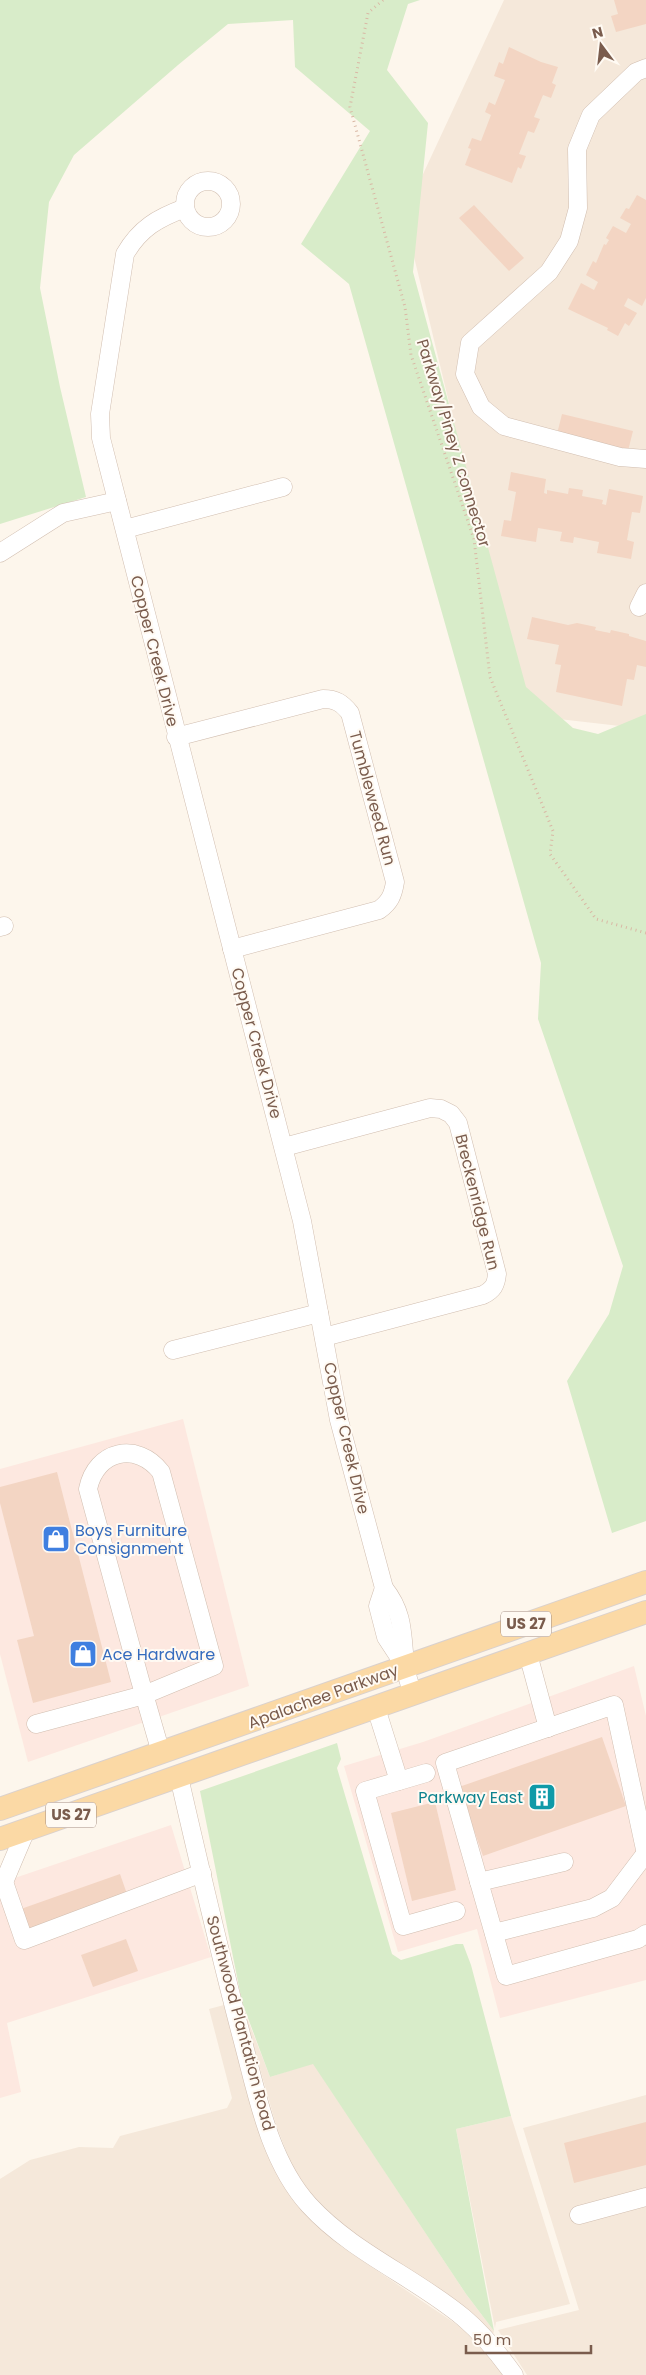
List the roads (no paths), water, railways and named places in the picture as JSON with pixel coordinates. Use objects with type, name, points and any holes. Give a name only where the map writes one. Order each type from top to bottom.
[{"type":"main road","name":"Apalachee Parkway","points":[[0,1809],[646,1582]]},
{"type":"main road","name":"Apalachee Parkway","points":[[0,1839],[646,1612]]},
{"type":"main road","points":[[178,1777],[180,1759],[200,1740]]},
{"type":"main road","points":[[142,1790],[160,1768],[161,1753]]},
{"type":"street","points":[[646,68],[636,72],[591,115],[577,149],[578,208],[569,241],[549,272],[470,343],[465,374],[481,407],[504,426],[620,457],[646,459]]},
{"type":"street","name":"Copper Creek Drive","points":[[186,208],[158,218],[144,228],[133,239],[123,259],[100,414],[103,449],[125,529],[176,737],[284,1147],[302,1220],[339,1420],[384,1588],[395,1602],[404,1631],[406,1666],[413,1695]]},
{"type":"street","points":[[125,529],[283,487]]},
{"type":"street","points":[[0,553],[62,513],[117,501]]},
{"type":"street","name":"Tumbleweed Run","points":[[176,737],[323,699],[334,699],[344,704],[350,713],[395,882],[393,895],[388,904],[380,910],[232,949]]},
{"type":"street","name":"Breckenridge Run","points":[[284,1147],[430,1108],[441,1109],[451,1114],[458,1123],[497,1274],[496,1284],[483,1295],[324,1338]]},
{"type":"street","points":[[173,1350],[319,1313]]},
{"type":"street","points":[[36,1724],[144,1694],[214,1666],[161,1472],[146,1458],[131,1453],[122,1454],[101,1463],[92,1474],[88,1489],[144,1694],[161,1753]]},
{"type":"street","points":[[528,1654],[548,1728]]},
{"type":"street","points":[[494,1933],[593,1908],[612,1898],[646,1853],[614,1705],[445,1763],[506,1976],[638,1939],[646,1934]]},
{"type":"street","points":[[376,1708],[399,1781]]},
{"type":"street","points":[[426,1772],[365,1791],[403,1926],[456,1911]]},
{"type":"street","name":"Southwood Plantation Road","points":[[178,1777],[259,2102],[285,2170],[307,2203],[324,2221],[346,2239],[464,2318],[494,2346],[514,2375]]},
{"type":"street","points":[[26,1830],[2,1881],[7,1915],[24,1940],[202,1873]]},
{"type":"street","points":[[479,1882],[564,1862]]},
{"type":"street","points":[[579,2215],[645,2200]]},
{"type":"place","name":"Boys Furniture Consignment","points":[[56,1539]]},
{"type":"place","name":"Ace Hardware","points":[[83,1654]]},
{"type":"place","name":"Parkway East","points":[[542,1797]]}]
